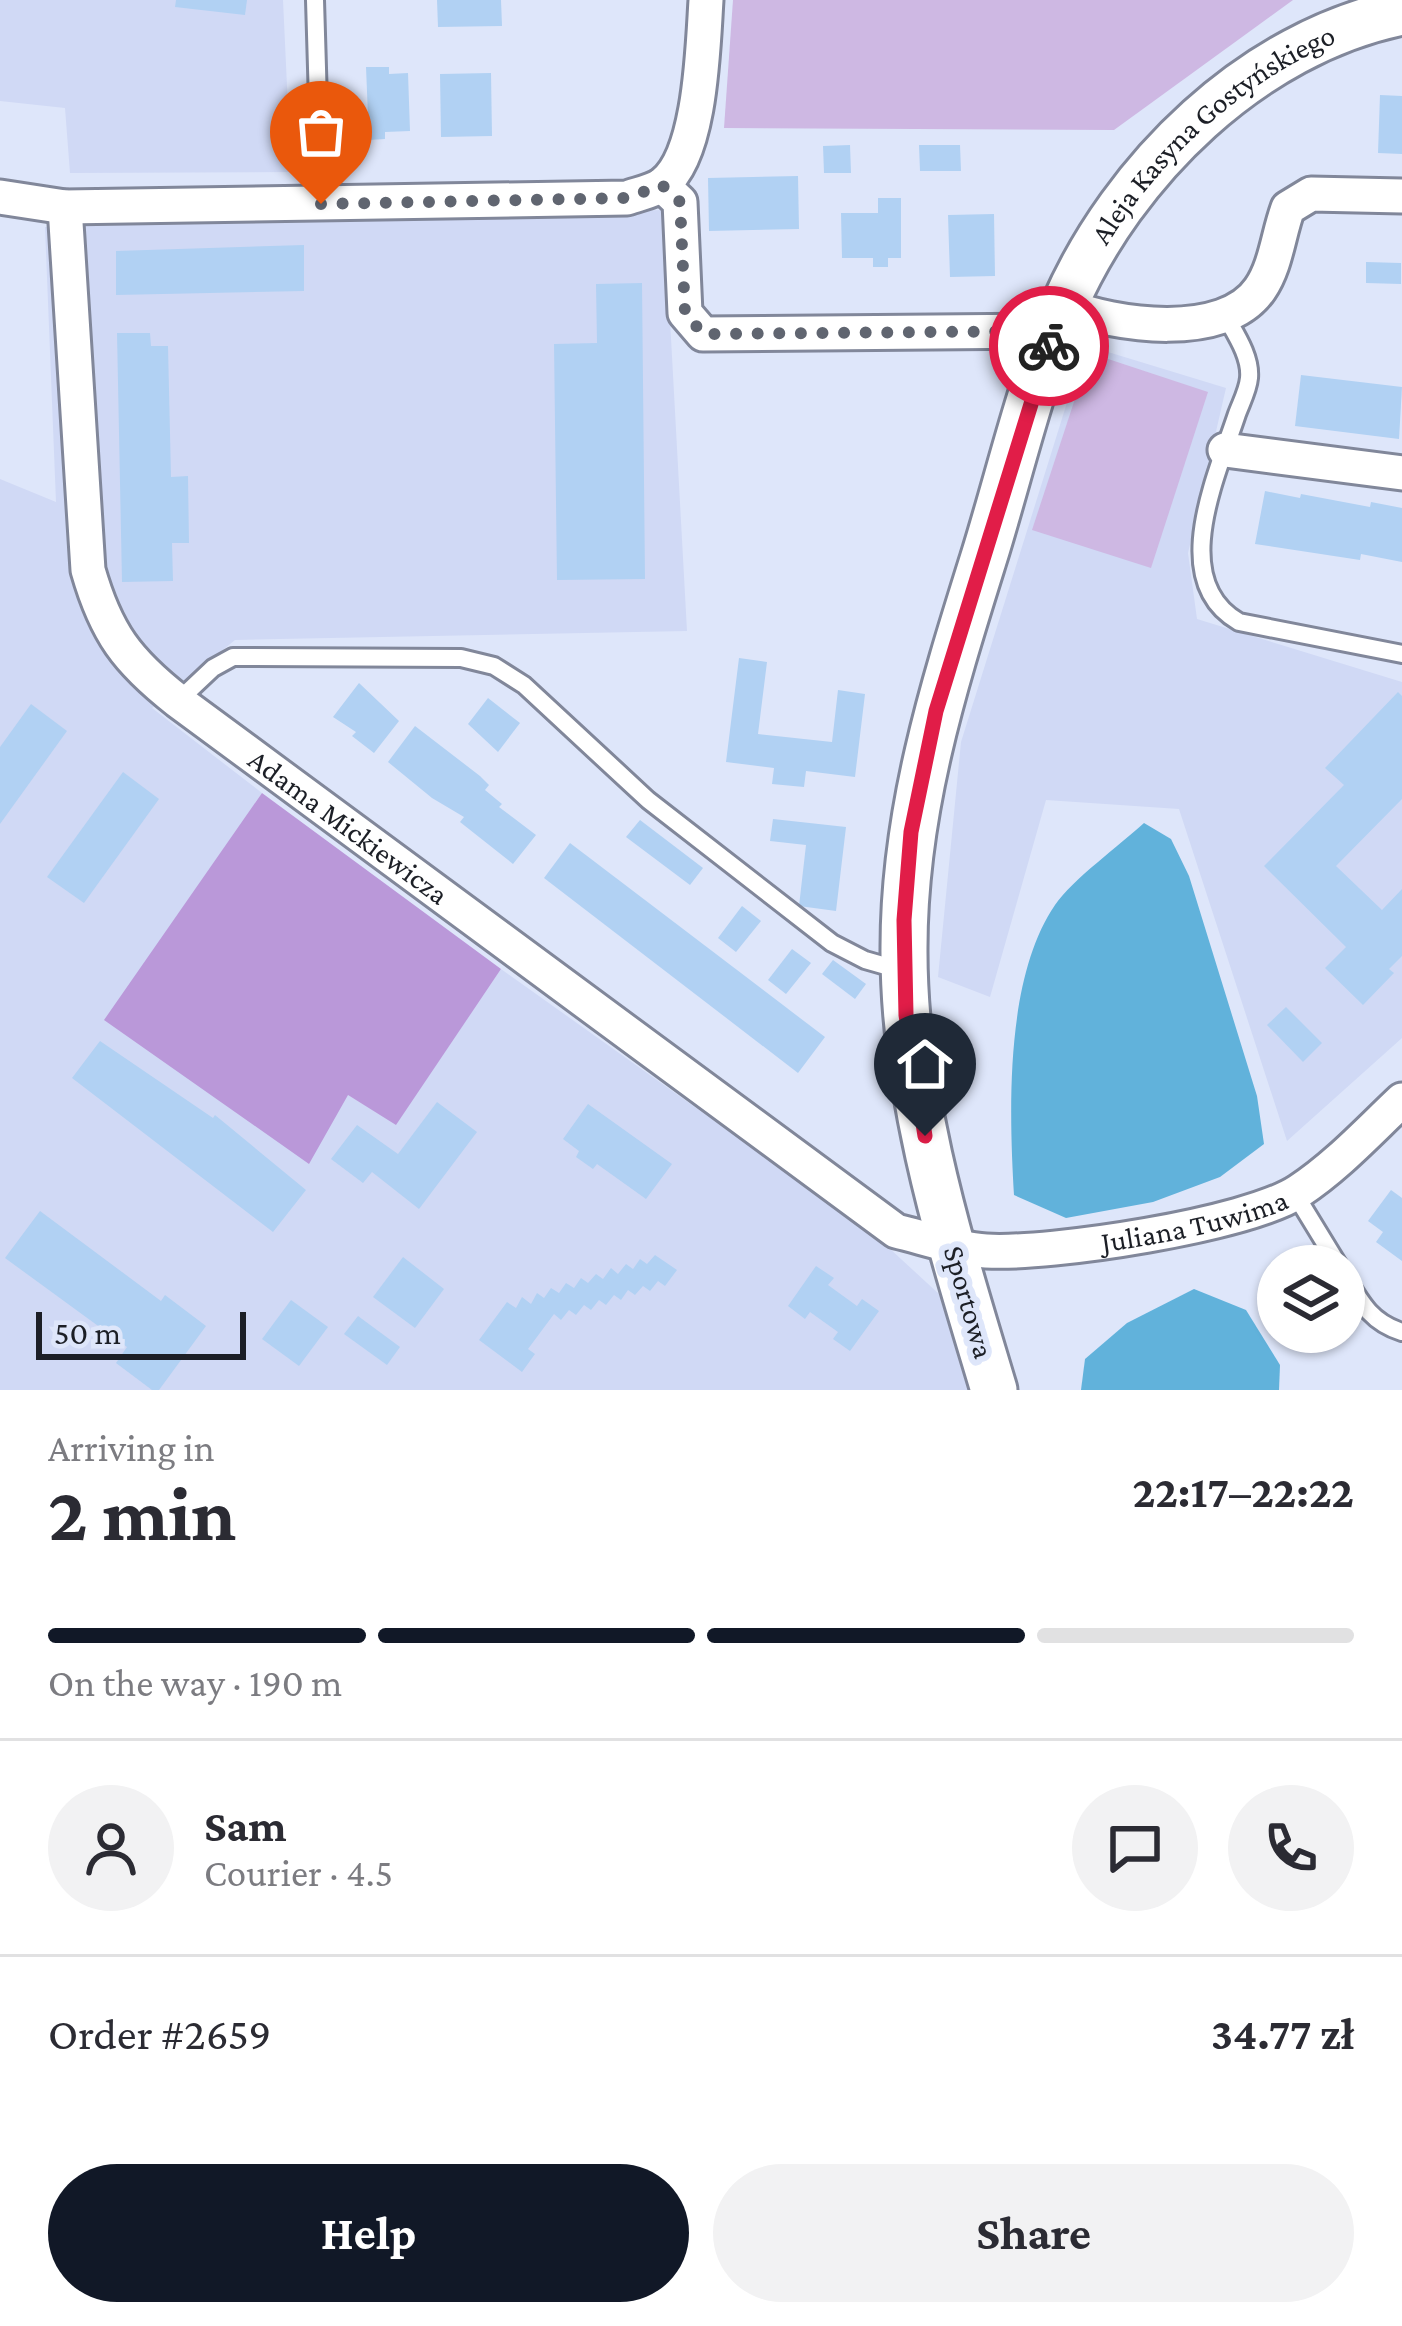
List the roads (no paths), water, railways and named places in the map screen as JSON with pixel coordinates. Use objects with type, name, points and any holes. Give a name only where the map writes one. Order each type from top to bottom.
[{"type":"street","points":[[0,197],[65,207],[627,198],[662,185],[681,162],[692,124],[706,0]]},
{"type":"street","name":"Aleja Kasyna Gostyńskiego","points":[[1059,318],[1089,256],[1132,191],[1173,144],[1250,80],[1315,42],[1402,12]]},
{"type":"street","points":[[662,185],[680,202],[685,313],[703,334],[1089,315],[1202,324],[1226,317],[1258,293],[1273,265],[1288,208],[1311,194],[1402,196]]},
{"type":"street","name":"Adama Mickiewicza","points":[[65,207],[88,570],[100,610],[117,643],[140,671],[896,1231],[952,1244]]},
{"type":"street","name":"Sportowa","points":[[994,1390],[916,1094],[904,971],[905,891],[922,767],[1059,318]]},
{"type":"street","points":[[1225,451],[1402,473]]},
{"type":"street","name":"Juliana Tuwima","points":[[952,1244],[986,1251],[1103,1240],[1253,1211],[1295,1194],[1402,1100]]},
{"type":"lane","points":[[315,0],[321,204]]},
{"type":"lane","points":[[1226,317],[1245,354],[1250,377],[1207,508],[1203,549],[1210,596],[1221,612],[1264,629],[1402,654]]},
{"type":"lane","points":[[178,701],[232,657],[461,658],[494,666],[524,685],[648,800],[832,944],[904,971]]},
{"type":"lane","points":[[1295,1194],[1326,1245]]},
{"type":"lane","points":[[1365,1308],[1383,1326],[1402,1332]]},
{"type":"water","points":[[1144,823],[1171,839],[1189,876],[1257,1096],[1264,1144],[1220,1177],[1153,1202],[1066,1218],[1014,1195],[1012,1085],[1019,1006],[1039,935],[1055,905]]},
{"type":"water","points":[[1194,1289],[1246,1310],[1257,1328],[1257,1353],[1273,1353],[1280,1365],[1279,1390],[1081,1390],[1085,1359],[1127,1323]]}]
